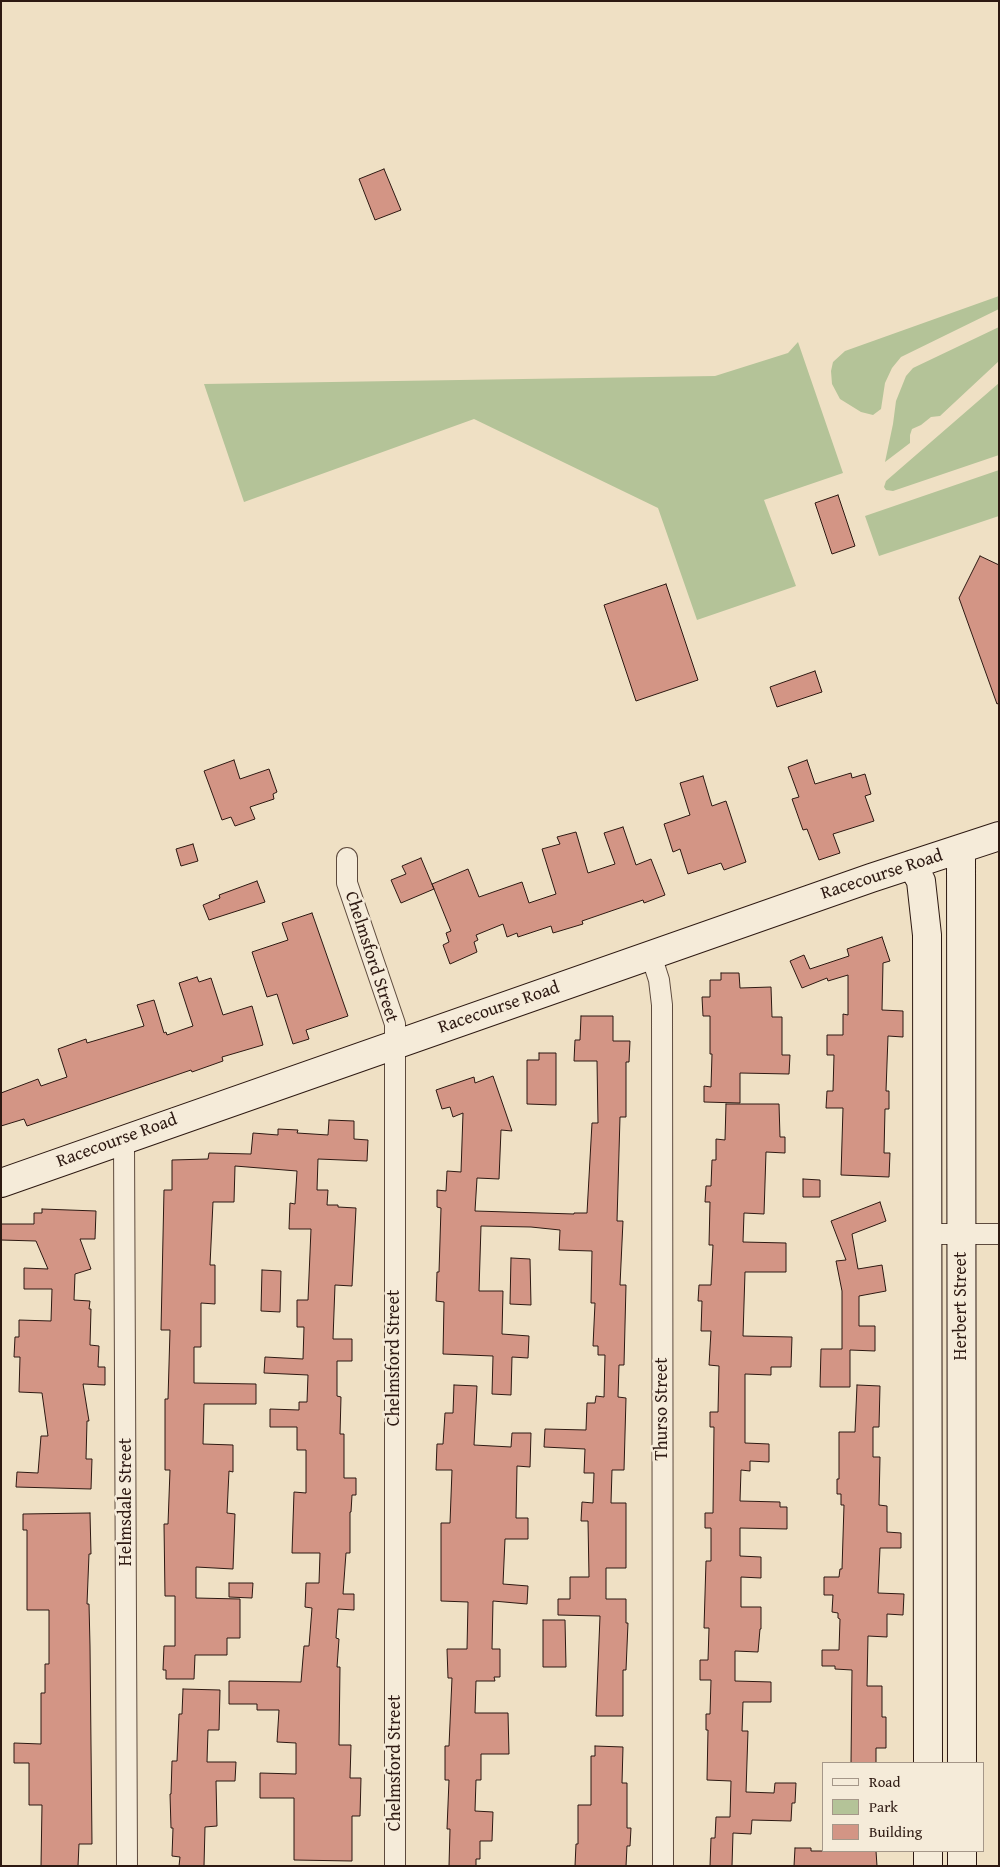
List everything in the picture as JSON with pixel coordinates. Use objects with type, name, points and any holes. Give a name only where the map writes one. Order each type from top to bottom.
[{"type":"street","name":"Racecourse Road","points":[[1,1183],[651,954],[999,836]]},
{"type":"street","name":"Herbert Street","points":[[960,850],[962,1762]]},
{"type":"street","name":"Chelmsford Street","points":[[347,858],[347,883],[395,1024],[395,1866]]},
{"type":"street","name":"Herbert Street","points":[[912,865],[921,881],[927,935],[928,1762]]},
{"type":"street","name":"Thurso Street","points":[[651,954],[659,980],[662,1005],[662,1866]]},
{"type":"street","name":"Helmsdale Street","points":[[124,1139],[127,1866]]},
{"type":"street","points":[[927,1234],[999,1234]]},
{"type":"street","points":[[928,1566],[961,1566]]},
{"type":"street","points":[[928,1852],[928,1866]]},
{"type":"street","points":[[962,1852],[962,1866]]},
{"type":"green space","points":[[999,296],[999,309],[901,357],[892,368],[885,383],[881,409],[873,415],[861,412],[840,399],[832,384],[831,371],[833,362],[845,351]]},
{"type":"green space","points":[[999,327],[999,361],[940,416],[931,417],[912,429],[910,443],[885,462],[896,401],[906,376],[913,368]]},
{"type":"green space","points":[[798,342],[843,473],[764,500],[796,586],[697,620],[658,508],[474,419],[244,502],[204,384],[715,376],[788,353]]},
{"type":"green space","points":[[999,383],[999,455],[893,491],[886,490],[884,487],[886,481]]},
{"type":"green space","points":[[999,470],[999,516],[879,556],[865,516]]},
{"type":"building","points":[[384,169],[401,210],[375,220],[359,179]]},
{"type":"building","points":[[838,495],[855,546],[832,554],[815,503]]},
{"type":"building","points":[[980,556],[999,565],[999,703],[997,704],[959,598]]},
{"type":"building","points":[[666,584],[698,680],[636,701],[604,605]]},
{"type":"building","points":[[815,671],[822,692],[777,707],[770,687]]},
{"type":"building","points":[[234,760],[240,779],[269,769],[277,792],[273,794],[274,799],[250,807],[255,819],[235,826],[231,817],[222,820],[204,771]]},
{"type":"building","points":[[807,760],[815,784],[851,773],[852,778],[865,774],[871,794],[865,796],[874,821],[833,834],[840,853],[819,860],[807,829],[803,830],[792,799],[799,797],[788,767]]},
{"type":"building","points":[[703,776],[712,806],[726,801],[746,862],[724,870],[721,863],[688,874],[680,849],[673,852],[664,824],[690,815],[680,783]]},
{"type":"building","points":[[623,827],[636,865],[651,859],[665,895],[644,903],[643,900],[582,921],[583,924],[553,933],[551,926],[518,937],[517,933],[507,937],[503,924],[476,935],[478,940],[474,942],[477,952],[450,964],[443,945],[449,942],[446,933],[451,931],[432,884],[468,869],[479,897],[522,882],[529,903],[556,894],[542,849],[560,844],[557,837],[576,832],[588,873],[615,864],[604,833]]},
{"type":"building","points":[[193,844],[198,861],[181,866],[176,849]]},
{"type":"building","points":[[421,858],[434,889],[401,903],[391,880],[406,874],[402,866]]},
{"type":"building","points":[[257,881],[265,902],[209,920],[203,905],[220,898],[219,895]]},
{"type":"building","points":[[312,913],[348,1016],[306,1030],[309,1039],[293,1044],[277,994],[267,997],[252,952],[288,940],[282,923]]},
{"type":"building","points":[[882,937],[890,961],[883,963],[882,1010],[903,1011],[903,1037],[888,1036],[886,1091],[889,1091],[889,1109],[885,1109],[884,1153],[890,1153],[889,1177],[841,1175],[843,1108],[826,1108],[827,1091],[833,1091],[834,1055],[827,1055],[827,1035],[843,1035],[843,1014],[848,1015],[848,975],[828,981],[827,978],[802,988],[790,961],[804,955],[810,969],[849,956],[847,949]]},
{"type":"building","points":[[721,973],[739,973],[740,988],[771,987],[772,1017],[782,1017],[782,1055],[790,1055],[789,1074],[740,1073],[740,1103],[704,1102],[704,1086],[711,1087],[712,1054],[710,1054],[710,1016],[703,1016],[702,997],[710,997],[710,980],[721,980]]},
{"type":"building","points":[[197,977],[199,982],[211,978],[223,1015],[252,1006],[263,1045],[222,1057],[223,1061],[192,1072],[191,1070],[27,1126],[24,1119],[1,1126],[1,1093],[38,1079],[41,1086],[67,1077],[58,1049],[86,1039],[87,1043],[144,1026],[137,1005],[154,1000],[164,1033],[166,1032],[167,1035],[193,1026],[179,983]]},
{"type":"building","points":[[581,1016],[613,1016],[613,1041],[630,1041],[629,1062],[626,1062],[626,1117],[620,1117],[617,1221],[623,1221],[620,1285],[626,1285],[624,1365],[619,1365],[618,1397],[626,1398],[624,1470],[612,1470],[611,1503],[626,1503],[626,1568],[606,1568],[606,1599],[626,1599],[626,1623],[628,1623],[626,1670],[623,1670],[623,1716],[596,1716],[600,1616],[558,1615],[558,1599],[570,1599],[570,1577],[589,1577],[588,1521],[581,1521],[582,1502],[593,1503],[594,1473],[584,1473],[585,1449],[544,1447],[545,1429],[586,1430],[587,1403],[595,1403],[596,1396],[604,1397],[605,1355],[598,1355],[598,1346],[593,1346],[595,1303],[591,1303],[592,1251],[559,1250],[560,1230],[531,1227],[481,1226],[479,1291],[503,1291],[502,1334],[529,1336],[528,1358],[512,1357],[511,1395],[492,1394],[493,1356],[443,1354],[444,1302],[436,1301],[441,1208],[437,1207],[437,1190],[446,1191],[447,1171],[461,1172],[463,1113],[453,1117],[450,1107],[442,1109],[436,1090],[474,1077],[475,1083],[493,1076],[512,1131],[501,1130],[499,1179],[477,1178],[475,1211],[587,1213],[592,1123],[598,1123],[597,1061],[574,1061],[575,1040],[580,1040]]},
{"type":"building","points":[[539,1053],[556,1053],[556,1105],[527,1104],[527,1060],[539,1060]]},
{"type":"building","points":[[726,1104],[779,1104],[780,1137],[785,1137],[785,1153],[766,1152],[764,1214],[744,1213],[743,1242],[786,1243],[786,1272],[745,1272],[743,1336],[792,1337],[791,1367],[771,1367],[771,1375],[745,1374],[745,1443],[769,1444],[769,1462],[750,1461],[750,1471],[741,1470],[740,1501],[780,1502],[780,1507],[787,1507],[787,1529],[740,1528],[740,1556],[761,1557],[761,1578],[741,1577],[741,1607],[761,1607],[761,1629],[758,1652],[735,1651],[735,1681],[771,1682],[771,1702],[743,1702],[742,1731],[748,1731],[746,1792],[774,1793],[775,1783],[796,1783],[795,1803],[792,1803],[791,1821],[752,1820],[751,1834],[733,1833],[732,1866],[710,1866],[711,1838],[715,1838],[716,1817],[730,1817],[731,1781],[707,1780],[708,1730],[706,1730],[706,1714],[710,1714],[711,1680],[700,1680],[700,1660],[708,1660],[709,1628],[704,1628],[706,1561],[711,1561],[711,1528],[705,1528],[705,1513],[713,1513],[714,1427],[710,1427],[710,1412],[718,1412],[719,1366],[709,1365],[711,1331],[701,1331],[702,1301],[698,1301],[699,1285],[711,1285],[713,1245],[709,1245],[710,1202],[705,1202],[706,1186],[711,1186],[712,1160],[716,1160],[716,1139],[725,1140]]},
{"type":"building","points":[[329,1120],[354,1121],[354,1139],[368,1140],[367,1161],[318,1159],[317,1190],[328,1190],[327,1205],[356,1208],[352,1286],[335,1285],[333,1339],[352,1339],[352,1361],[337,1361],[337,1396],[341,1397],[340,1434],[344,1434],[344,1478],[356,1478],[356,1495],[352,1495],[350,1512],[350,1553],[346,1553],[343,1594],[354,1594],[354,1610],[338,1609],[336,1638],[339,1639],[337,1667],[340,1667],[339,1745],[351,1745],[350,1778],[361,1778],[360,1816],[352,1816],[352,1861],[294,1860],[294,1798],[260,1798],[260,1773],[296,1774],[296,1743],[277,1742],[279,1710],[257,1710],[257,1704],[229,1704],[229,1681],[301,1682],[304,1646],[309,1646],[312,1608],[305,1607],[306,1583],[319,1583],[320,1553],[292,1553],[294,1492],[306,1493],[306,1450],[297,1450],[297,1427],[270,1427],[270,1409],[299,1410],[299,1402],[307,1402],[308,1375],[264,1373],[265,1357],[303,1359],[304,1327],[297,1327],[297,1300],[308,1300],[311,1229],[289,1229],[290,1203],[295,1204],[297,1171],[235,1166],[234,1202],[213,1202],[210,1265],[215,1265],[215,1304],[201,1303],[201,1347],[194,1347],[194,1383],[256,1384],[256,1404],[204,1404],[203,1444],[233,1445],[233,1472],[229,1471],[227,1513],[235,1514],[233,1569],[196,1567],[196,1598],[240,1599],[240,1638],[227,1638],[227,1655],[195,1655],[194,1679],[166,1679],[166,1670],[163,1670],[164,1646],[175,1646],[175,1596],[165,1596],[164,1524],[168,1524],[170,1470],[165,1470],[165,1399],[168,1399],[170,1330],[161,1330],[164,1190],[172,1190],[172,1160],[208,1159],[209,1153],[251,1154],[253,1133],[278,1135],[278,1129],[298,1130],[297,1133],[328,1135]]},
{"type":"building","points":[[803,1179],[820,1180],[820,1197],[803,1197]]},
{"type":"building","points":[[880,1202],[886,1221],[852,1234],[858,1269],[882,1265],[886,1291],[859,1296],[859,1326],[875,1326],[875,1351],[850,1350],[850,1387],[820,1387],[821,1349],[842,1349],[842,1291],[836,1261],[846,1260],[831,1221]]},
{"type":"building","points":[[42,1209],[96,1211],[95,1239],[80,1239],[91,1269],[75,1274],[74,1300],[90,1301],[90,1345],[99,1346],[98,1367],[105,1367],[105,1385],[83,1384],[89,1421],[87,1421],[86,1459],[92,1459],[91,1489],[16,1487],[17,1472],[38,1473],[41,1436],[48,1436],[42,1393],[19,1392],[20,1357],[14,1357],[15,1337],[19,1337],[19,1320],[51,1321],[52,1289],[24,1289],[24,1268],[48,1269],[36,1241],[1,1240],[1,1224],[34,1224],[34,1213],[42,1213]]},
{"type":"building","points":[[511,1258],[530,1259],[531,1305],[510,1304]]},
{"type":"building","points":[[262,1270],[281,1271],[280,1312],[261,1311]]},
{"type":"building","points":[[454,1385],[477,1386],[474,1445],[511,1447],[512,1433],[531,1433],[530,1467],[517,1466],[516,1518],[528,1518],[528,1539],[505,1539],[503,1584],[528,1586],[527,1604],[493,1601],[492,1649],[500,1649],[500,1677],[494,1677],[495,1681],[476,1681],[475,1713],[508,1713],[509,1754],[481,1754],[481,1780],[476,1780],[475,1811],[493,1812],[492,1841],[480,1841],[480,1859],[476,1859],[476,1866],[449,1866],[450,1829],[447,1829],[449,1780],[445,1780],[445,1746],[449,1746],[452,1678],[448,1678],[447,1649],[467,1649],[468,1602],[441,1601],[441,1523],[450,1523],[452,1470],[436,1470],[437,1444],[443,1444],[445,1413],[453,1413]]},
{"type":"building","points":[[857,1385],[880,1386],[879,1427],[873,1427],[873,1457],[880,1457],[879,1505],[887,1506],[887,1532],[901,1533],[901,1548],[880,1548],[878,1593],[904,1594],[903,1615],[887,1614],[887,1637],[868,1636],[867,1686],[882,1686],[882,1717],[886,1717],[886,1748],[876,1748],[876,1762],[851,1762],[852,1670],[835,1669],[835,1666],[822,1666],[822,1650],[839,1650],[840,1619],[838,1618],[838,1613],[832,1612],[833,1595],[824,1595],[824,1577],[839,1577],[840,1569],[842,1569],[844,1505],[841,1505],[841,1494],[837,1494],[837,1479],[839,1479],[839,1432],[855,1432]]},
{"type":"building","points":[[90,1513],[91,1554],[89,1554],[87,1604],[89,1604],[90,1646],[92,1844],[79,1844],[78,1866],[41,1866],[42,1805],[29,1805],[29,1763],[14,1763],[14,1743],[41,1744],[41,1693],[45,1693],[45,1664],[49,1664],[49,1610],[27,1610],[27,1530],[23,1530],[23,1514]]},
{"type":"building","points":[[229,1583],[253,1583],[252,1598],[229,1597]]},
{"type":"building","points":[[543,1620],[565,1620],[566,1667],[543,1667]]},
{"type":"building","points":[[183,1689],[220,1690],[219,1730],[208,1730],[207,1762],[236,1762],[235,1781],[216,1781],[217,1826],[205,1827],[204,1866],[179,1866],[180,1857],[172,1856],[173,1828],[171,1828],[170,1794],[172,1761],[177,1761],[179,1714],[182,1714]]},
{"type":"building","points":[[595,1746],[623,1747],[622,1783],[627,1783],[627,1828],[631,1828],[630,1846],[627,1846],[626,1866],[575,1866],[576,1844],[578,1844],[578,1805],[591,1805],[591,1756],[595,1756]]},
{"type":"building","points":[[795,1848],[811,1848],[811,1851],[822,1852],[876,1852],[877,1866],[794,1866]]}]
